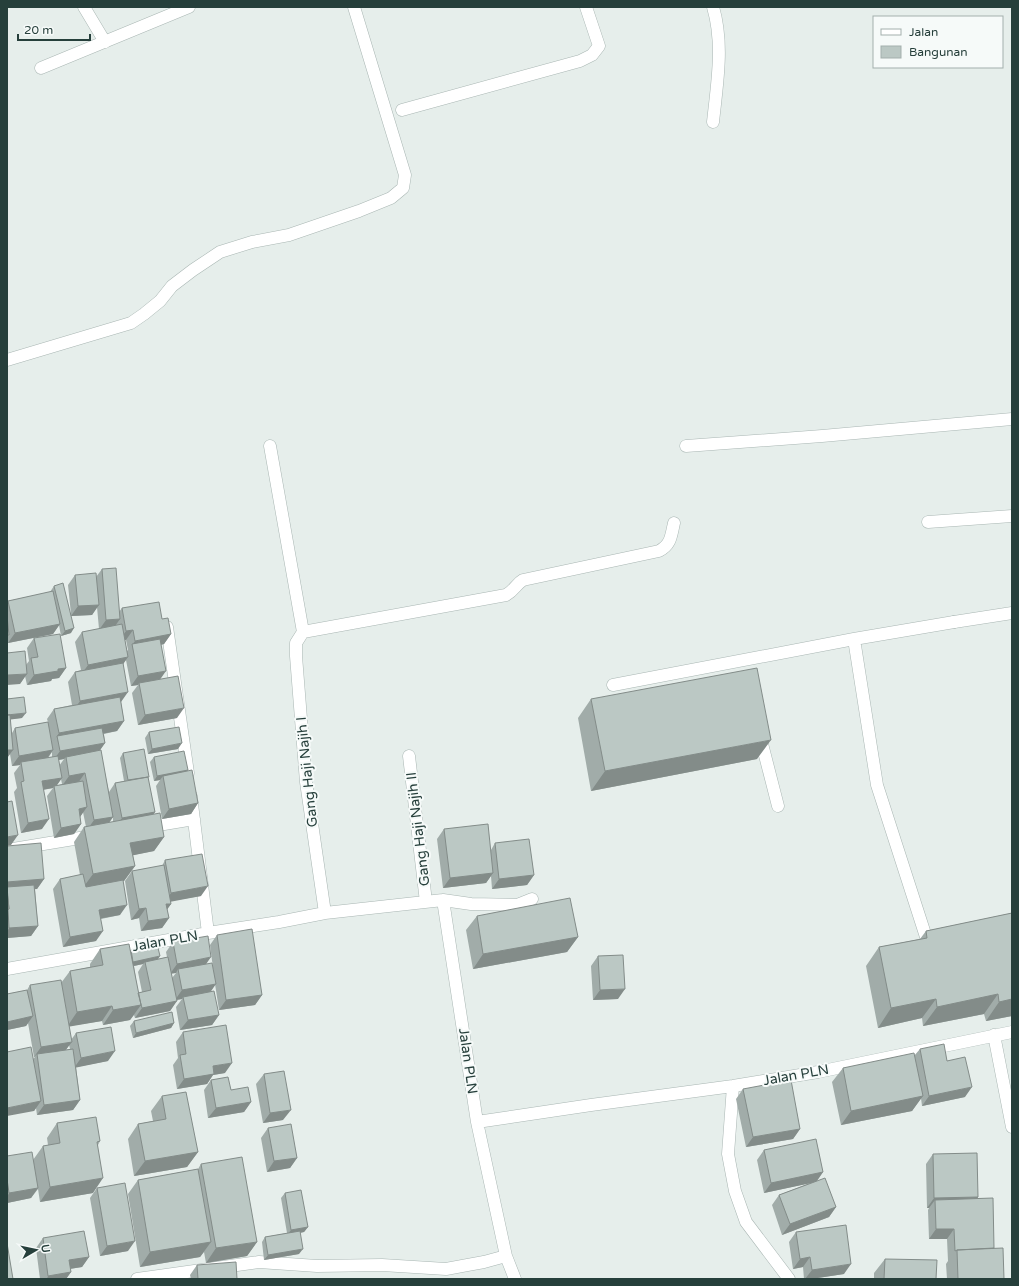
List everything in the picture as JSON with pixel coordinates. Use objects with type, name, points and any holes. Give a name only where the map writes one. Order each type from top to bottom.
[{"type":"street","points":[[84,7],[105,42]]},
{"type":"street","points":[[41,68],[189,7]]},
{"type":"street","points":[[7,360],[131,323],[160,302],[172,286],[220,252],[252,242],[290,235],[359,211],[391,198],[403,188],[405,174],[354,7]]},
{"type":"street","points":[[402,110],[580,61],[592,55],[600,46],[586,7]]},
{"type":"street","points":[[713,7],[717,20],[719,50],[713,122]]},
{"type":"street","points":[[686,446],[1012,419]]},
{"type":"street","points":[[270,446],[303,632],[506,595],[523,580],[659,551],[667,547],[674,523]]},
{"type":"street","points":[[928,522],[1012,516]]},
{"type":"street","points":[[613,685],[741,665],[854,639],[1012,613]]},
{"type":"street","points":[[167,627],[194,819],[208,933]]},
{"type":"street","name":"Gang Haji Najih I","points":[[303,632],[296,643],[296,664],[306,782],[325,913]]},
{"type":"street","points":[[854,639],[877,785],[926,937]]},
{"type":"street","points":[[756,722],[778,806]]},
{"type":"street","name":"Gang Haji Najih II","points":[[409,756],[426,902]]},
{"type":"street","points":[[132,829],[194,819]]},
{"type":"street","points":[[7,850],[100,834]]},
{"type":"street","points":[[443,900],[471,904],[509,905],[524,903],[532,899]]},
{"type":"street","name":"Jalan PLN","points":[[7,970],[325,913],[443,900],[477,1122],[733,1086],[818,1072],[1012,1032]]},
{"type":"street","points":[[994,1035],[1012,1127]]},
{"type":"street","points":[[733,1086],[728,1154],[735,1191],[746,1222],[790,1279]]},
{"type":"street","points":[[477,1122],[506,1256],[515,1279]]},
{"type":"street","points":[[138,1279],[175,1276],[259,1262],[317,1266],[382,1265],[446,1269],[484,1262],[506,1256]]},
{"type":"building","points":[[116,568],[120,619],[106,620],[102,569]]},
{"type":"building","points":[[96,573],[99,605],[78,606],[75,575]]},
{"type":"building","points":[[63,583],[74,628],[65,631],[54,586]]},
{"type":"building","points":[[53,591],[60,624],[15,633],[8,601]]},
{"type":"building","points":[[159,602],[162,619],[168,618],[171,634],[135,641],[133,630],[126,631],[122,608]]},
{"type":"building","points":[[7,616],[9,635],[7,635]]},
{"type":"building","points":[[122,624],[128,657],[88,665],[82,632]]},
{"type":"building","points":[[60,634],[66,668],[58,669],[58,671],[34,675],[31,658],[38,657],[34,638]]},
{"type":"building","points":[[160,639],[166,671],[138,676],[132,644]]},
{"type":"building","points":[[25,651],[27,674],[7,675],[7,653]]},
{"type":"building","points":[[123,663],[128,692],[80,701],[75,672]]},
{"type":"building","points":[[757,668],[771,740],[605,771],[591,699]]},
{"type":"building","points":[[178,676],[184,708],[145,715],[139,683]]},
{"type":"building","points":[[24,697],[26,713],[7,715],[7,699]]},
{"type":"building","points":[[120,697],[124,721],[59,733],[54,709]]},
{"type":"building","points":[[7,715],[10,715],[13,750],[7,750]]},
{"type":"building","points":[[48,722],[53,750],[19,756],[15,728]]},
{"type":"building","points":[[179,727],[182,743],[152,749],[149,732]]},
{"type":"building","points":[[102,728],[105,743],[60,751],[57,736]]},
{"type":"building","points":[[144,749],[149,777],[128,780],[123,753]]},
{"type":"building","points":[[101,750],[113,817],[94,820],[85,773],[69,776],[66,757]]},
{"type":"building","points":[[184,751],[188,770],[157,776],[154,757]]},
{"type":"building","points":[[58,756],[62,778],[42,781],[49,819],[28,823],[21,782],[24,781],[21,762]]},
{"type":"building","points":[[192,770],[198,803],[169,809],[163,776]]},
{"type":"building","points":[[148,777],[155,812],[122,818],[115,783]]},
{"type":"building","points":[[83,781],[87,807],[79,809],[81,824],[61,828],[54,786]]},
{"type":"building","points":[[12,801],[18,835],[7,837],[7,802]]},
{"type":"building","points":[[160,813],[164,837],[130,843],[135,866],[93,874],[84,827]]},
{"type":"building","points":[[488,824],[493,873],[450,878],[444,829]]},
{"type":"building","points":[[529,839],[534,875],[499,879],[495,843]]},
{"type":"building","points":[[41,843],[44,879],[7,882],[7,846]]},
{"type":"building","points":[[202,854],[208,886],[171,893],[165,860]]},
{"type":"building","points":[[164,865],[171,904],[166,904],[169,918],[148,921],[146,908],[139,909],[132,871]]},
{"type":"building","points":[[83,874],[86,887],[123,880],[127,905],[99,910],[103,931],[70,937],[60,879]]},
{"type":"building","points":[[34,885],[38,926],[9,928],[7,887]]},
{"type":"building","points":[[7,891],[9,909],[7,909]]},
{"type":"building","points":[[570,898],[578,937],[483,954],[477,916]]},
{"type":"building","points":[[1012,913],[1012,999],[999,1002],[998,994],[937,1007],[936,999],[891,1008],[879,947],[927,938],[926,931]]},
{"type":"building","points":[[252,929],[262,995],[226,1000],[217,935]]},
{"type":"building","points":[[208,936],[211,957],[177,964],[173,942]]},
{"type":"building","points":[[129,944],[141,1005],[113,1010],[112,1006],[77,1012],[70,971],[103,965],[100,949]]},
{"type":"building","points":[[157,944],[160,956],[133,962],[131,950]]},
{"type":"building","points":[[623,955],[625,989],[600,990],[598,956]]},
{"type":"building","points":[[168,957],[177,1001],[142,1008],[138,993],[151,990],[145,962]]},
{"type":"building","points":[[212,963],[216,984],[182,990],[178,969]]},
{"type":"building","points":[[61,980],[72,1042],[41,1047],[30,985]]},
{"type":"building","points":[[27,990],[33,1016],[7,1022],[7,994]]},
{"type":"building","points":[[214,991],[219,1015],[188,1020],[183,997]]},
{"type":"building","points":[[172,1012],[174,1023],[136,1033],[134,1021]]},
{"type":"building","points":[[226,1025],[232,1063],[213,1066],[214,1074],[184,1079],[180,1055],[186,1054],[183,1032]]},
{"type":"building","points":[[111,1027],[115,1051],[81,1058],[76,1033]]},
{"type":"building","points":[[944,1044],[947,1061],[965,1057],[972,1087],[929,1096],[920,1049]]},
{"type":"building","points":[[31,1047],[41,1101],[7,1108],[7,1052]]},
{"type":"building","points":[[73,1049],[80,1100],[44,1105],[37,1054]]},
{"type":"building","points":[[914,1053],[923,1096],[851,1111],[843,1068]]},
{"type":"building","points":[[284,1071],[291,1110],[270,1113],[264,1074]]},
{"type":"building","points":[[228,1077],[231,1090],[248,1087],[251,1102],[216,1108],[211,1080]]},
{"type":"building","points":[[791,1080],[800,1129],[753,1137],[743,1089]]},
{"type":"building","points":[[186,1092],[198,1152],[145,1161],[138,1124],[166,1119],[162,1096]]},
{"type":"building","points":[[96,1117],[100,1141],[97,1142],[103,1178],[50,1187],[43,1146],[60,1143],[57,1123]]},
{"type":"building","points":[[291,1124],[297,1158],[274,1161],[268,1128]]},
{"type":"building","points":[[816,1139],[823,1172],[771,1183],[764,1150]]},
{"type":"building","points":[[32,1152],[38,1188],[9,1193],[7,1179],[7,1156]]},
{"type":"building","points":[[977,1153],[978,1197],[934,1198],[933,1154]]},
{"type":"building","points":[[242,1157],[257,1242],[216,1248],[201,1164]]},
{"type":"building","points":[[198,1169],[211,1242],[150,1252],[138,1180]]},
{"type":"building","points":[[825,1178],[836,1207],[790,1224],[779,1195]]},
{"type":"building","points":[[125,1183],[135,1241],[107,1246],[97,1188]]},
{"type":"building","points":[[301,1190],[308,1227],[291,1230],[285,1193]]},
{"type":"building","points":[[993,1198],[994,1248],[955,1251],[954,1229],[936,1229],[935,1200]]},
{"type":"building","points":[[846,1225],[851,1264],[812,1270],[810,1257],[800,1259],[796,1232]]},
{"type":"building","points":[[84,1231],[89,1257],[69,1260],[71,1272],[48,1276],[43,1238]]},
{"type":"building","points":[[300,1231],[303,1249],[268,1255],[265,1237]]},
{"type":"building","points":[[7,1243],[13,1279],[7,1279]]},
{"type":"building","points":[[1003,1248],[1004,1279],[958,1279],[957,1250]]},
{"type":"building","points":[[885,1259],[937,1260],[936,1279],[884,1279]]},
{"type":"building","points":[[236,1262],[237,1279],[198,1279],[197,1265]]}]
